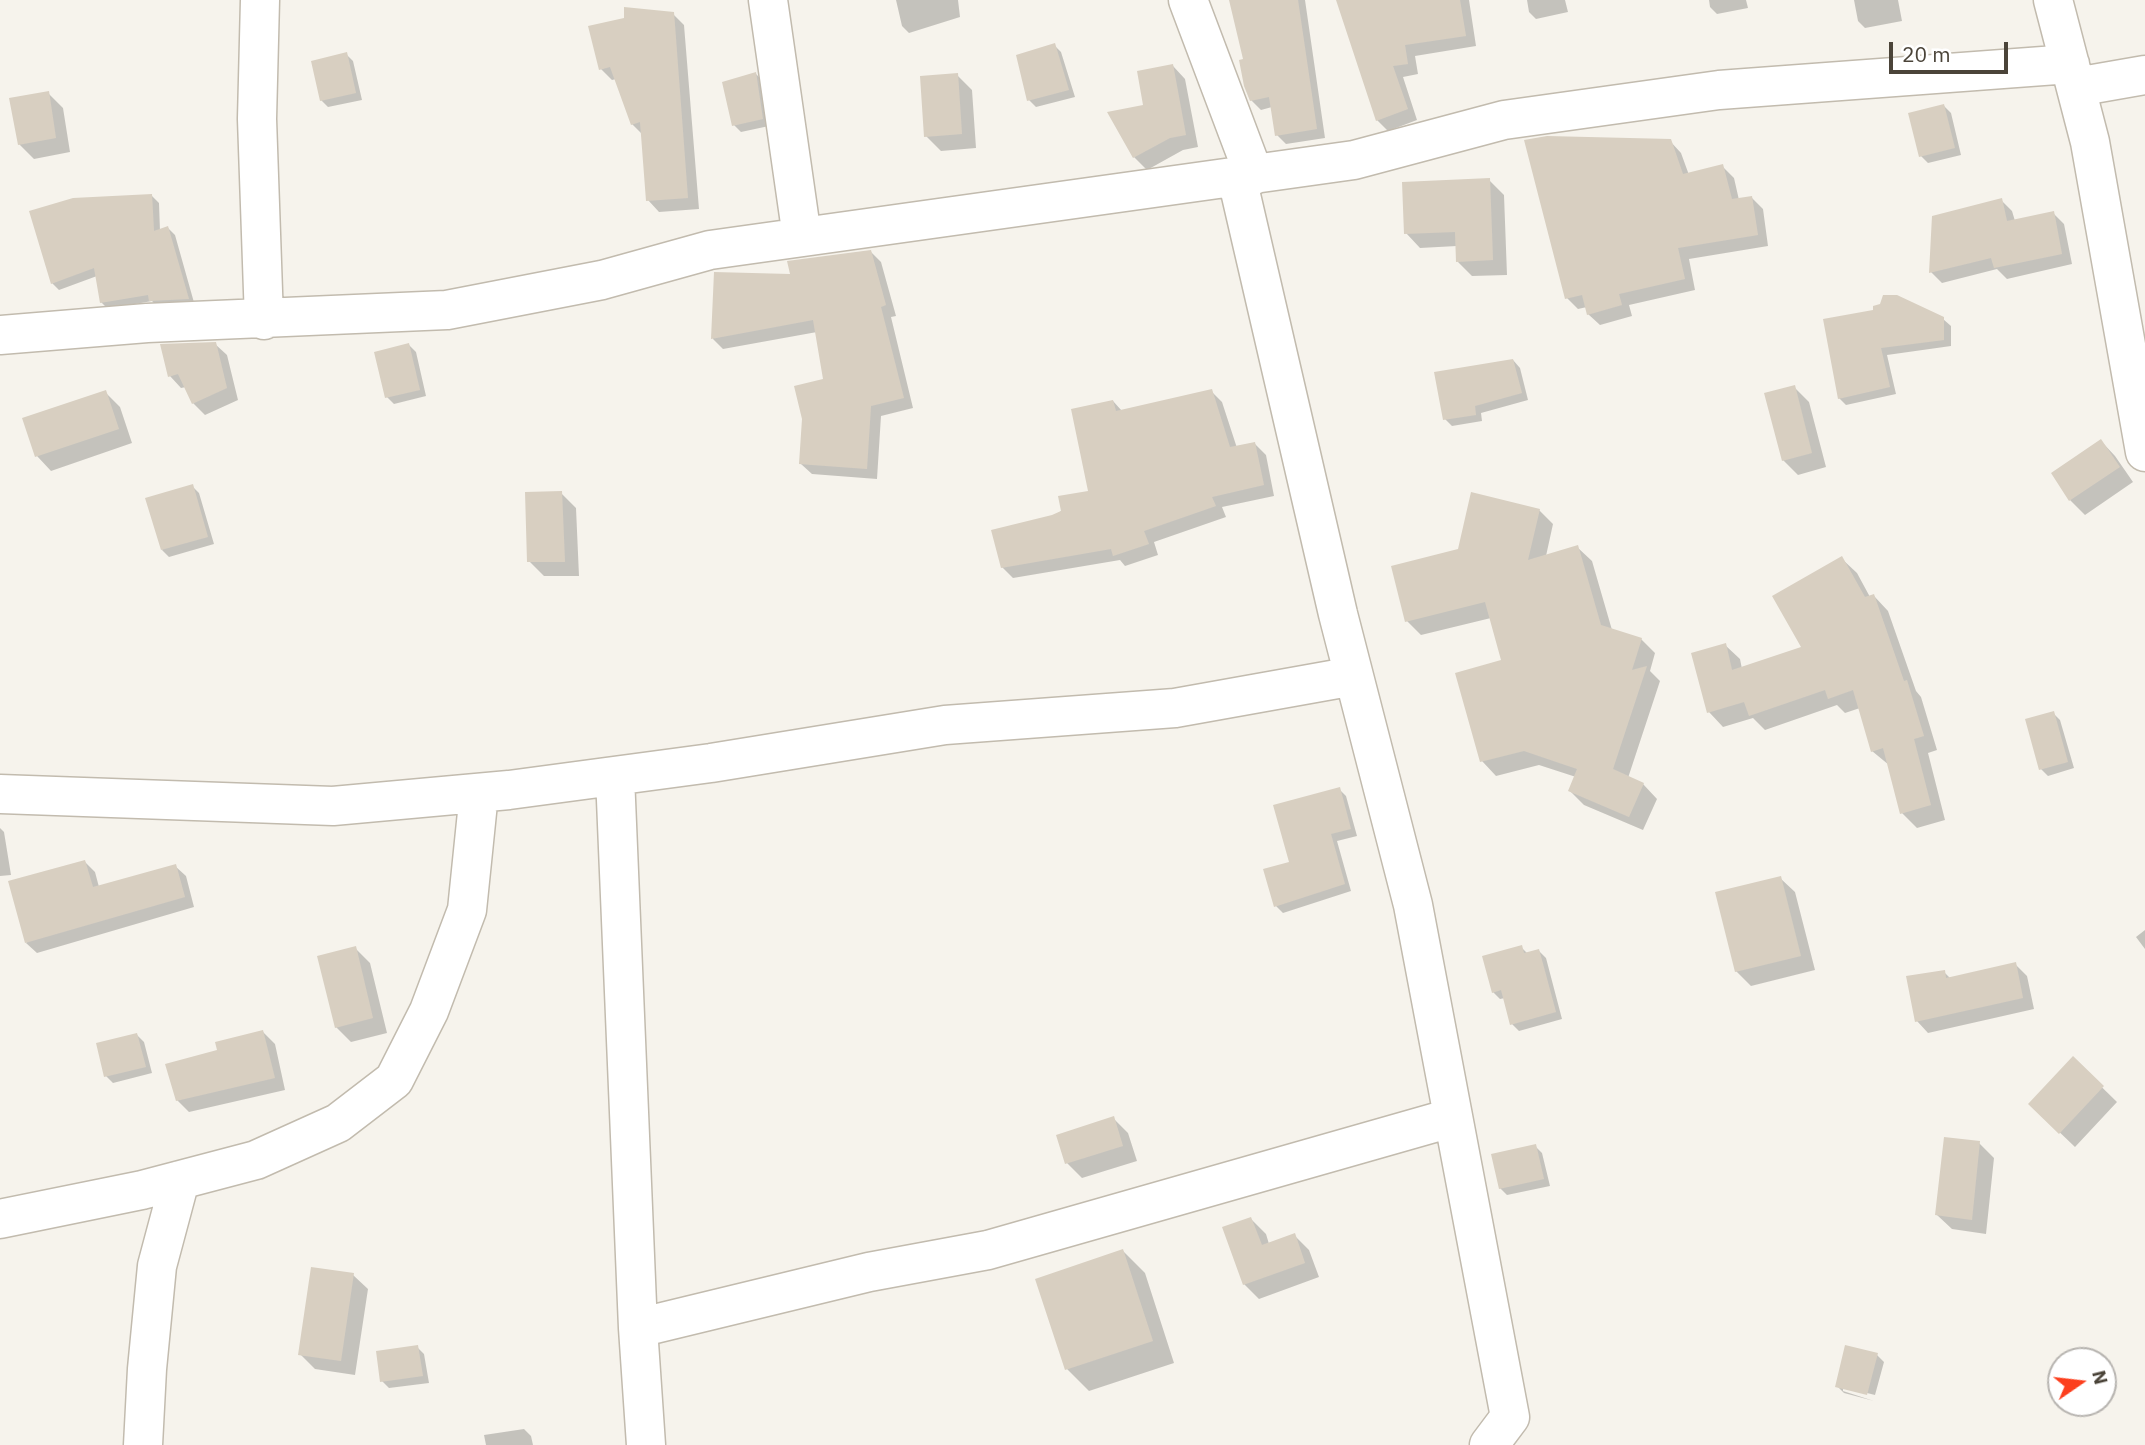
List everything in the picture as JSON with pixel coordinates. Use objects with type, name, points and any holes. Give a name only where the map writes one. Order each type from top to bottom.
[{"type":"street","points":[[260,0],[257,119],[264,320]]},
{"type":"street","points":[[768,0],[802,237]]},
{"type":"street","points":[[1188,0],[1246,176],[1354,676],[1413,905],[1451,1118],[1499,1345],[1507,1435]]},
{"type":"street","points":[[2053,0],[2090,142],[2145,452]]},
{"type":"street","points":[[0,335],[147,323],[447,310],[602,281],[710,250],[1354,160],[1504,120],[1706,92],[2073,75],[2145,75]]},
{"type":"street","points":[[0,794],[333,806],[479,793],[711,764],[945,725],[1175,708],[1354,676]]},
{"type":"street","points":[[615,776],[638,1328],[646,1445]]},
{"type":"street","points":[[0,1219],[180,1180],[256,1160],[338,1123],[394,1080],[429,1011],[467,910],[479,793]]},
{"type":"street","points":[[638,1328],[869,1272],[988,1250],[1451,1118]]},
{"type":"street","points":[[143,1445],[146,1369],[157,1266],[180,1180]]},
{"type":"building","points":[[1229,0],[1298,0],[1317,129],[1275,136],[1269,97],[1250,101],[1244,86],[1239,60],[1243,59]]},
{"type":"building","points":[[1336,0],[1460,0],[1466,36],[1405,45],[1408,64],[1393,66],[1408,109],[1376,121]]},
{"type":"building","points":[[624,7],[674,12],[688,198],[646,201],[640,122],[631,125],[610,67],[599,70],[588,26],[624,18]]},
{"type":"building","points":[[1055,43],[1069,90],[1027,101],[1016,55]]},
{"type":"building","points":[[347,52],[356,93],[320,101],[311,61]]},
{"type":"building","points":[[1173,64],[1186,135],[1170,138],[1133,158],[1107,112],[1143,105],[1137,71]]},
{"type":"building","points":[[756,72],[763,119],[732,126],[722,82]]},
{"type":"building","points":[[958,73],[962,134],[924,137],[920,76]]},
{"type":"building","points":[[49,91],[56,138],[18,145],[9,98]]},
{"type":"building","points":[[1944,104],[1955,148],[1919,157],[1908,113]]},
{"type":"building","points":[[1547,136],[1671,139],[1683,174],[1723,164],[1732,199],[1752,196],[1758,235],[1678,248],[1685,279],[1619,294],[1622,305],[1587,315],[1582,295],[1565,299],[1524,140]]},
{"type":"building","points":[[1490,178],[1493,260],[1456,262],[1455,232],[1404,234],[1402,182]]},
{"type":"building","points":[[152,194],[154,231],[168,226],[189,299],[149,301],[148,295],[100,303],[94,268],[51,284],[29,211],[73,198]]},
{"type":"building","points":[[2002,198],[2007,221],[2054,211],[2062,254],[1994,268],[1991,258],[1929,273],[1932,216]]},
{"type":"building","points":[[871,250],[886,305],[881,307],[904,398],[871,406],[867,469],[799,464],[802,419],[794,386],[823,379],[813,320],[711,339],[714,272],[790,274],[787,261]]},
{"type":"building","points":[[1883,295],[1897,295],[1944,317],[1944,340],[1881,348],[1890,387],[1838,399],[1823,319],[1873,310],[1873,306],[1880,304]]},
{"type":"building","points":[[216,342],[227,388],[192,404],[178,374],[168,377],[160,344]]},
{"type":"building","points":[[409,343],[420,390],[385,398],[374,352]]},
{"type":"building","points":[[1513,359],[1522,393],[1475,406],[1476,415],[1443,420],[1434,372]]},
{"type":"building","points":[[1795,385],[1812,453],[1782,461],[1764,393]]},
{"type":"building","points":[[1212,389],[1230,447],[1255,442],[1264,485],[1212,497],[1216,506],[1144,531],[1149,544],[1113,556],[1111,549],[1001,568],[991,530],[1052,515],[1061,511],[1058,496],[1088,491],[1071,409],[1113,400],[1116,411]]},
{"type":"building","points":[[106,390],[119,429],[35,457],[22,418]]},
{"type":"building","points":[[2101,439],[2120,467],[2069,501],[2051,473]]},
{"type":"building","points":[[193,484],[208,537],[161,550],[145,498]]},
{"type":"building","points":[[562,491],[565,562],[527,562],[525,492]]},
{"type":"building","points":[[1471,492],[1540,509],[1528,560],[1578,545],[1601,625],[1642,638],[1632,670],[1647,666],[1613,769],[1644,783],[1629,817],[1568,791],[1577,769],[1524,751],[1480,762],[1455,673],[1501,660],[1485,602],[1405,622],[1391,566],[1458,549]]},
{"type":"building","points":[[1842,556],[1865,597],[1874,594],[1904,681],[1907,680],[1924,736],[1914,739],[1931,805],[1900,814],[1883,748],[1871,752],[1853,690],[1828,699],[1825,690],[1749,716],[1744,702],[1707,713],[1691,653],[1726,643],[1732,670],[1801,647],[1772,596]]},
{"type":"building","points":[[2054,711],[2068,762],[2039,770],[2025,719]]},
{"type":"building","points":[[1340,787],[1351,829],[1331,834],[1345,884],[1274,907],[1263,869],[1289,862],[1273,805]]},
{"type":"building","points":[[85,860],[93,887],[176,864],[185,897],[25,943],[8,881]]},
{"type":"building","points":[[1781,876],[1801,956],[1735,972],[1715,892]]},
{"type":"building","points":[[1522,945],[1524,953],[1539,949],[1556,1012],[1510,1025],[1501,990],[1492,993],[1482,956]]},
{"type":"building","points":[[356,946],[373,1018],[335,1028],[317,956]]},
{"type":"building","points":[[2016,962],[2023,998],[1915,1022],[1906,976],[1945,970],[1946,978]]},
{"type":"building","points":[[263,1030],[275,1078],[176,1101],[165,1064],[217,1050],[215,1042]]},
{"type":"building","points":[[137,1033],[146,1067],[104,1077],[96,1043]]},
{"type":"building","points":[[2073,1056],[2104,1086],[2059,1134],[2028,1104]]},
{"type":"building","points":[[1114,1116],[1123,1146],[1065,1164],[1056,1135]]},
{"type":"building","points":[[1944,1137],[1980,1141],[1972,1220],[1935,1215]]},
{"type":"building","points":[[1536,1144],[1544,1179],[1499,1189],[1491,1154]]},
{"type":"building","points":[[1251,1217],[1262,1245],[1295,1233],[1305,1263],[1243,1285],[1222,1227]]},
{"type":"building","points":[[1123,1249],[1153,1341],[1065,1370],[1035,1279]]},
{"type":"building","points":[[311,1267],[354,1273],[341,1361],[298,1355]]},
{"type":"building","points":[[418,1345],[423,1376],[380,1382],[376,1351]]},
{"type":"building","points":[[1845,1345],[1878,1353],[1867,1395],[1835,1387]]}]
